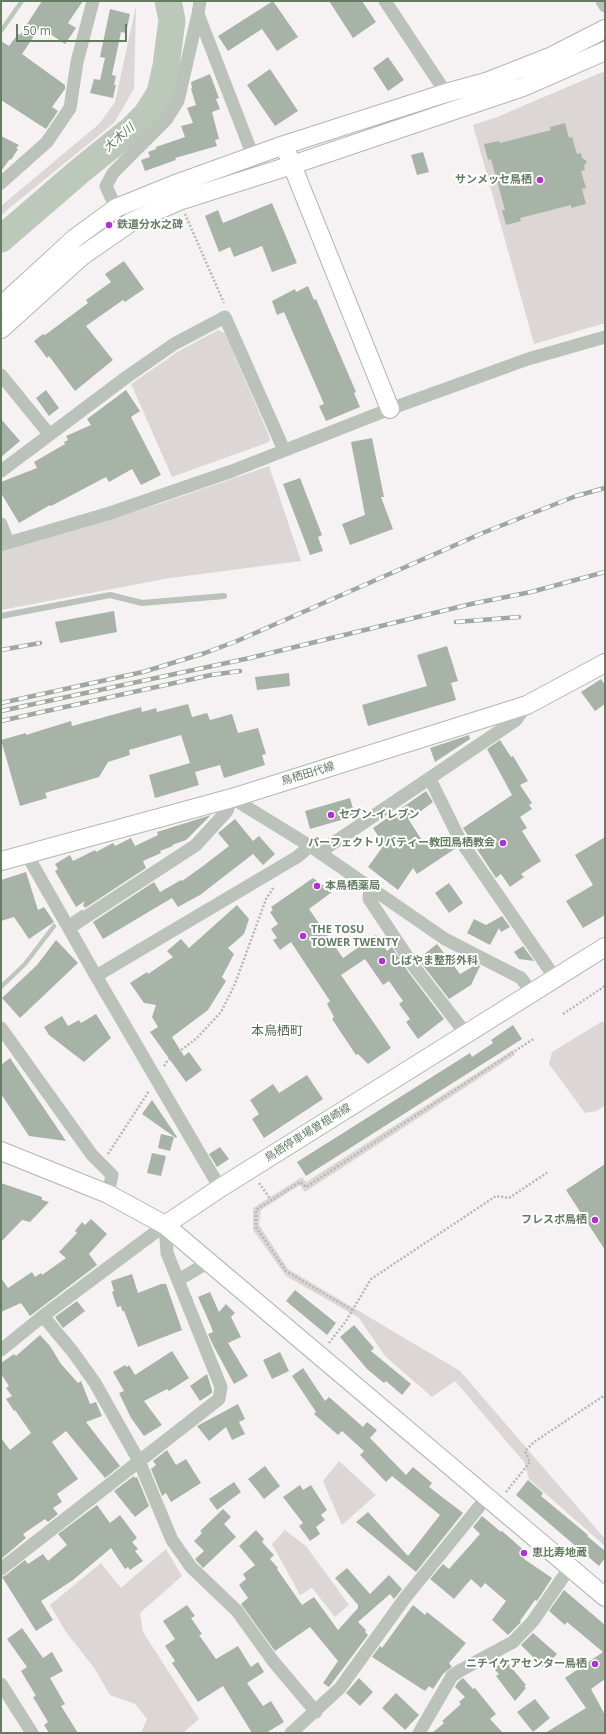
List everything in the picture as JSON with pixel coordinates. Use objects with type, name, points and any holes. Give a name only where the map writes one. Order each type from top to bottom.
[{"type":"street","points":[[1,182],[47,142],[70,108],[77,62],[93,1]]},
{"type":"street","points":[[116,208],[106,186],[113,173],[166,120],[178,101],[200,1]]},
{"type":"street","points":[[385,1],[446,93]]},
{"type":"street","points":[[602,1],[605,6]]},
{"type":"street","points":[[198,14],[253,156]]},
{"type":"street","points":[[1,306],[75,238],[116,208],[173,185],[284,145],[446,93],[486,82],[552,56],[605,29]]},
{"type":"street","points":[[1,329],[82,256],[131,222],[179,201],[292,165],[523,87],[605,51]]},
{"type":"street","points":[[284,145],[390,408]]},
{"type":"street","points":[[1,471],[128,376],[174,344],[225,317],[284,450]]},
{"type":"street","points":[[1,524],[4,544],[110,513],[232,470],[390,408],[528,359],[605,337]]},
{"type":"street","points":[[1,375],[49,434]]},
{"type":"street","name":"鳥栖田代線","points":[[1,861],[232,798],[527,705],[605,662]]},
{"type":"street","points":[[321,854],[329,846],[516,720],[527,705]]},
{"type":"street","points":[[430,778],[460,840],[555,978]]},
{"type":"street","points":[[69,928],[196,846],[227,811],[232,798],[310,846],[445,939],[521,978],[532,993]]},
{"type":"street","points":[[96,976],[283,866],[310,846]]},
{"type":"street","points":[[26,853],[156,1080],[220,1188]]},
{"type":"street","points":[[370,887],[369,900],[415,968],[466,1034]]},
{"type":"street","name":"鳥栖停車場曽根崎線","points":[[165,1225],[220,1188],[605,947]]},
{"type":"street","points":[[1,1028],[92,1155],[102,1163],[112,1175],[108,1194]]},
{"type":"street","points":[[1,1150],[108,1194],[165,1225],[605,1597]]},
{"type":"street","points":[[1,1569],[219,1399],[221,1387],[167,1253],[165,1225]]},
{"type":"street","points":[[1,1350],[43,1316],[165,1225]]},
{"type":"street","points":[[178,1280],[209,1262]]},
{"type":"street","points":[[43,1316],[73,1352],[95,1383],[139,1461],[172,1540],[191,1568],[237,1611],[273,1662],[316,1712]]},
{"type":"street","points":[[291,1733],[316,1712],[340,1688],[405,1598],[491,1500]]},
{"type":"street","points":[[419,1733],[452,1676],[513,1642],[533,1621],[570,1567]]},
{"type":"street","points":[[1,1684],[32,1733]]},
{"type":"lane","points":[[1,616],[110,595],[142,603],[224,596]]},
{"type":"path","points":[[185,213],[227,310],[225,317]]},
{"type":"path","points":[[102,1163],[168,1060],[198,1038],[221,1012],[235,984],[266,899],[282,876],[283,866]]},
{"type":"path","points":[[563,1014],[605,986]]},
{"type":"path","points":[[352,1310],[286,1271],[256,1227],[256,1210],[300,1182],[306,1187],[535,1038]]},
{"type":"path","points":[[328,1345],[371,1279],[496,1196],[509,1198],[548,1172]]},
{"type":"path","points":[[256,1179],[271,1200]]},
{"type":"path","points":[[491,1500],[508,1490],[530,1462],[525,1451],[534,1442],[605,1395]]},
{"type":"shaded area","points":[[136,6],[134,89],[114,123],[1,215],[1,206],[99,124],[115,102]]},
{"type":"shaded area","points":[[605,71],[605,323],[534,344],[473,125],[497,117]]},
{"type":"shaded area","points":[[218,330],[225,333],[270,438],[269,442],[172,477],[131,384],[179,351]]},
{"type":"shaded area","points":[[269,466],[301,561],[170,578],[1,610],[1,552],[162,503]]},
{"type":"shaded area","points":[[601,1022],[605,1022],[605,1105],[597,1111],[585,1113],[549,1064],[552,1052]]},
{"type":"shaded area","points":[[513,1050],[515,1055],[305,1192],[300,1185],[261,1210],[259,1225],[288,1269],[460,1371],[605,1539],[605,1546],[529,1479],[524,1462],[455,1381],[432,1397],[385,1356],[359,1318],[286,1276],[253,1230],[253,1208],[302,1177],[306,1182]]},
{"type":"shaded area","points":[[339,1461],[376,1495],[342,1525],[323,1481]]},
{"type":"shaded area","points":[[285,1530],[306,1546],[349,1605],[335,1617],[312,1588],[300,1595],[272,1544]]},
{"type":"shaded area","points":[[166,1549],[182,1576],[140,1613],[143,1632],[199,1719],[183,1733],[141,1733],[147,1719],[135,1704],[110,1695],[95,1669],[66,1632],[50,1605],[101,1563],[121,1588]]},
{"type":"building","points":[[42,1],[83,1],[68,23],[76,28],[65,44],[40,27],[22,54],[65,85],[65,89],[52,107],[58,111],[46,129],[1,100],[1,41],[9,46],[18,34],[20,35]]},
{"type":"building","points":[[273,1],[298,37],[277,51],[262,29],[228,51],[218,36]]},
{"type":"building","points":[[329,1],[362,1],[376,22],[353,38]]},
{"type":"building","points":[[110,9],[130,14],[126,33],[121,32],[112,75],[116,76],[114,85],[116,85],[113,98],[90,93],[94,79],[100,80],[105,58],[100,57]]},
{"type":"building","points":[[388,57],[404,80],[388,91],[373,68]]},
{"type":"building","points":[[270,69],[298,111],[275,126],[247,85]]},
{"type":"building","points":[[210,74],[219,98],[216,99],[220,109],[212,112],[219,139],[215,140],[217,146],[175,158],[176,160],[145,171],[141,160],[150,157],[148,152],[156,149],[156,147],[185,137],[181,126],[193,123],[187,108],[196,105],[191,89],[191,82]]},
{"type":"building","name":"サンメッセ鳥栖","points":[[565,123],[569,138],[572,137],[577,154],[581,153],[582,158],[587,161],[584,166],[585,170],[581,171],[586,188],[582,189],[586,204],[571,208],[571,205],[520,218],[521,221],[506,225],[502,210],[505,210],[491,159],[488,160],[484,144],[499,141],[500,143],[551,130],[550,127]]},
{"type":"building","points":[[1,136],[19,145],[16,148],[18,149],[11,160],[10,159],[1,171]]},
{"type":"building","points":[[423,152],[429,172],[417,175],[411,155]]},
{"type":"building","points":[[272,203],[297,263],[272,272],[262,246],[234,257],[230,247],[219,252],[205,216],[218,210],[223,223]]},
{"type":"building","points":[[124,261],[144,289],[125,302],[123,300],[86,326],[113,360],[75,391],[49,356],[47,358],[34,341],[43,334],[45,335],[88,303],[86,300],[111,282],[105,274]]},
{"type":"building","points":[[308,286],[314,300],[316,299],[356,392],[354,393],[360,407],[326,421],[319,406],[324,404],[284,312],[277,315],[272,301],[295,289],[296,292]]},
{"type":"building","points":[[46,390],[59,408],[49,416],[36,398]]},
{"type":"building","points":[[126,390],[140,411],[131,417],[161,475],[141,485],[132,469],[109,482],[106,477],[51,506],[50,505],[19,523],[1,493],[1,482],[37,468],[34,462],[65,444],[64,442],[68,440],[66,436],[91,425],[87,419]]},
{"type":"building","points":[[1,419],[20,441],[1,457]]},
{"type":"building","points":[[372,438],[384,497],[381,497],[393,529],[350,545],[342,524],[365,515],[351,442]]},
{"type":"building","points":[[300,478],[322,535],[318,537],[323,551],[310,555],[283,484]]},
{"type":"building","points":[[114,611],[117,632],[60,643],[55,622]]},
{"type":"building","points":[[447,646],[458,681],[451,683],[456,700],[368,726],[362,705],[427,686],[417,655]]},
{"type":"building","points":[[289,673],[290,686],[257,690],[255,677]]},
{"type":"building","points":[[601,679],[605,685],[605,704],[595,711],[581,692]]},
{"type":"building","points":[[188,704],[192,717],[207,713],[210,720],[232,714],[238,733],[258,728],[266,754],[262,755],[265,765],[224,778],[220,765],[195,772],[199,785],[155,798],[149,775],[190,763],[181,735],[129,750],[130,755],[108,762],[99,777],[45,793],[47,798],[20,806],[1,740],[26,733],[26,735],[71,721],[72,726],[141,707],[142,712],[156,708],[157,712]]},
{"type":"building","points":[[469,735],[470,739],[435,762],[430,748]]},
{"type":"building","points":[[500,740],[511,757],[513,756],[528,781],[520,785],[532,803],[529,805],[532,809],[520,817],[527,828],[522,831],[541,861],[521,874],[524,877],[510,887],[501,874],[496,878],[463,828],[512,795],[487,749]]},
{"type":"building","points":[[426,791],[433,802],[409,820],[425,845],[440,835],[444,840],[449,836],[456,848],[417,874],[413,868],[398,890],[368,867],[384,845],[373,828]]},
{"type":"building","points":[[350,798],[355,816],[310,829],[305,811]]},
{"type":"building","points":[[211,815],[186,840],[172,845],[173,846],[160,851],[161,853],[143,861],[146,868],[85,908],[83,905],[85,901],[76,907],[55,871],[58,869],[55,864],[70,855],[73,861],[95,850],[96,852],[113,843],[115,846],[131,838],[135,846],[158,835],[157,832]]},
{"type":"building","points":[[235,819],[253,841],[259,836],[275,854],[263,865],[253,854],[200,895],[178,907],[172,898],[103,939],[93,922],[154,882],[160,892],[181,880],[182,881],[203,866],[229,846],[218,833]]},
{"type":"building","points":[[605,837],[605,915],[583,928],[566,901],[593,885],[575,855]]},
{"type":"building","points":[[26,872],[38,910],[44,907],[54,922],[29,939],[14,917],[1,921],[1,880]]},
{"type":"building","points":[[313,878],[332,892],[309,909],[343,958],[376,935],[387,951],[392,947],[409,973],[444,1019],[418,1039],[406,1022],[410,1019],[399,1004],[403,1001],[389,981],[383,985],[365,959],[341,975],[391,1048],[368,1064],[358,1054],[356,1055],[332,1019],[334,1017],[327,1004],[330,1001],[291,942],[280,950],[273,940],[277,938],[271,929],[278,924],[270,912],[273,910],[271,907]]},
{"type":"building","points":[[449,883],[463,903],[449,913],[435,893]]},
{"type":"building","points":[[237,905],[249,919],[244,934],[228,948],[234,954],[222,977],[226,981],[208,1010],[172,1037],[184,1056],[189,1052],[202,1070],[186,1082],[150,1032],[158,1027],[152,1017],[156,1005],[144,1003],[130,983],[147,972],[148,974],[173,957],[167,951],[181,939],[189,948]]},
{"type":"building","points":[[502,916],[510,927],[501,932],[499,928],[490,945],[467,933],[474,919],[486,925]]},
{"type":"building","points":[[56,940],[78,963],[20,1018],[2,998],[37,965]]},
{"type":"building","points":[[437,944],[460,974],[477,964],[480,966],[471,985],[449,999],[418,959]]},
{"type":"building","points":[[523,946],[534,961],[519,959],[514,952]]},
{"type":"building","points":[[96,1014],[111,1038],[84,1062],[49,1035],[44,1027],[62,1016],[68,1026],[79,1020],[81,1023]]},
{"type":"building","points":[[513,1025],[522,1039],[306,1176],[297,1162],[470,1053],[472,1057],[493,1043],[491,1040]]},
{"type":"building","points":[[10,1058],[66,1141],[29,1136],[1,1094],[1,1065]]},
{"type":"building","points":[[307,1075],[323,1099],[264,1138],[252,1119],[259,1114],[250,1100],[273,1084],[279,1093]]},
{"type":"building","points":[[152,1100],[177,1137],[176,1138],[142,1114]]},
{"type":"building","points":[[161,1134],[174,1137],[170,1151],[158,1148]]},
{"type":"building","points":[[220,1147],[229,1159],[217,1167],[209,1154]]},
{"type":"building","points":[[152,1153],[166,1156],[161,1176],[147,1173]]},
{"type":"building","name":"フレスポ鳥栖","points":[[605,1164],[605,1250],[566,1190]]},
{"type":"building","points":[[1,1183],[42,1197],[42,1200],[49,1202],[30,1222],[22,1220],[1,1242]]},
{"type":"building","points":[[91,1219],[107,1234],[89,1254],[97,1265],[30,1316],[21,1303],[1,1312],[1,1278],[8,1288],[32,1272],[35,1277],[41,1273],[42,1275],[66,1258],[59,1252],[77,1233],[75,1231],[82,1222],[85,1225]]},
{"type":"building","points":[[132,1274],[138,1293],[161,1284],[166,1284],[182,1330],[138,1347],[124,1311],[122,1311],[121,1306],[117,1307],[112,1292],[114,1291],[111,1281]]},
{"type":"building","points":[[295,1290],[336,1323],[327,1335],[286,1301]]},
{"type":"building","points":[[210,1292],[219,1312],[226,1304],[235,1313],[231,1317],[241,1337],[228,1343],[248,1376],[234,1384],[208,1334],[213,1332],[198,1297]]},
{"type":"building","points":[[77,1301],[85,1311],[63,1328],[55,1317]]},
{"type":"building","points":[[354,1325],[374,1348],[371,1351],[411,1384],[402,1395],[386,1381],[384,1383],[367,1369],[340,1337]]},
{"type":"building","points":[[40,1335],[50,1346],[61,1364],[78,1383],[81,1381],[90,1404],[96,1402],[102,1416],[86,1422],[120,1466],[105,1478],[66,1431],[52,1442],[78,1479],[57,1494],[62,1502],[53,1508],[58,1514],[48,1522],[45,1519],[23,1534],[26,1538],[1,1559],[1,1438],[10,1450],[31,1433],[6,1399],[12,1396],[6,1388],[9,1386],[1,1374],[1,1363],[14,1354],[16,1356]]},
{"type":"building","points":[[172,1351],[189,1378],[169,1391],[167,1389],[144,1401],[162,1425],[144,1436],[131,1418],[119,1393],[124,1391],[113,1372],[125,1365],[127,1367],[129,1365],[135,1375]]},
{"type":"building","points":[[280,1352],[289,1371],[272,1379],[263,1360]]},
{"type":"building","points":[[303,1368],[325,1401],[329,1397],[363,1427],[367,1422],[377,1430],[370,1438],[406,1475],[413,1467],[432,1483],[429,1487],[463,1513],[416,1572],[356,1522],[368,1512],[408,1556],[440,1515],[392,1476],[386,1482],[360,1455],[364,1451],[342,1431],[338,1435],[314,1414],[316,1412],[292,1376]]},
{"type":"building","points":[[207,1374],[212,1393],[200,1401],[190,1386]]},
{"type":"building","points":[[238,1404],[245,1419],[239,1422],[245,1434],[232,1440],[226,1427],[209,1441],[197,1426]]},
{"type":"building","points":[[167,1450],[176,1465],[186,1459],[201,1483],[171,1502],[166,1493],[162,1496],[151,1469],[156,1465],[153,1461]]},
{"type":"building","points":[[265,1466],[280,1486],[264,1499],[248,1479]]},
{"type":"building","points":[[134,1476],[135,1478],[137,1477],[149,1506],[135,1517],[114,1491]]},
{"type":"building","points":[[528,1480],[543,1493],[541,1496],[605,1551],[605,1558],[599,1566],[516,1495]]},
{"type":"building","points":[[234,1482],[241,1492],[217,1510],[209,1499]]},
{"type":"building","points":[[300,1485],[303,1490],[311,1485],[327,1510],[321,1515],[325,1520],[316,1527],[320,1534],[310,1541],[299,1526],[303,1523],[283,1497]]},
{"type":"building","points":[[97,1505],[110,1523],[120,1515],[137,1538],[132,1542],[138,1549],[135,1551],[143,1561],[130,1570],[128,1567],[125,1569],[111,1548],[73,1580],[41,1601],[53,1620],[36,1631],[2,1577],[25,1560],[28,1564],[43,1554],[48,1561],[67,1545],[58,1534]]},
{"type":"building","points":[[223,1509],[231,1517],[224,1524],[236,1537],[203,1568],[195,1559],[204,1551],[194,1541],[202,1533],[200,1531]]},
{"type":"building","points":[[482,1516],[527,1553],[524,1559],[552,1578],[537,1601],[535,1600],[520,1621],[521,1622],[508,1635],[492,1620],[506,1601],[485,1583],[481,1588],[471,1579],[454,1599],[430,1579],[443,1564],[449,1569],[480,1534],[473,1527]]},
{"type":"building","points":[[256,1530],[264,1539],[262,1542],[274,1555],[270,1559],[278,1568],[277,1569],[302,1605],[314,1597],[338,1630],[358,1608],[358,1605],[335,1578],[347,1568],[370,1594],[389,1575],[402,1589],[394,1599],[390,1594],[358,1622],[366,1630],[365,1632],[368,1635],[329,1687],[323,1683],[338,1661],[310,1627],[275,1651],[241,1604],[248,1598],[239,1585],[246,1579],[243,1574],[255,1565],[239,1546]]},
{"type":"building","points":[[564,1590],[605,1625],[605,1679],[591,1689],[605,1715],[605,1733],[545,1733],[586,1708],[565,1678],[603,1652],[567,1622],[565,1625],[549,1611]]},
{"type":"building","points":[[187,1605],[195,1616],[191,1618],[202,1634],[199,1635],[216,1659],[238,1646],[251,1667],[258,1662],[264,1672],[247,1683],[263,1706],[271,1701],[284,1722],[266,1733],[252,1733],[223,1686],[198,1702],[172,1663],[175,1661],[165,1646],[175,1639],[163,1621]]},
{"type":"building","points":[[413,1605],[425,1615],[427,1612],[466,1643],[449,1663],[452,1667],[443,1674],[433,1689],[429,1686],[425,1691],[372,1657],[380,1646],[382,1648]]},
{"type":"building","points":[[22,1628],[43,1658],[52,1652],[63,1671],[50,1678],[65,1704],[61,1706],[78,1733],[49,1733],[44,1725],[48,1722],[33,1697],[36,1696],[21,1671],[27,1667],[7,1639]]},
{"type":"building","points":[[533,1633],[557,1654],[544,1668],[521,1645]]},
{"type":"building","points":[[505,1660],[526,1685],[524,1686],[526,1688],[515,1701],[496,1676],[499,1674],[494,1669]]},
{"type":"building","points":[[359,1678],[373,1692],[360,1706],[346,1693]]},
{"type":"building","points":[[463,1678],[473,1689],[475,1688],[496,1714],[490,1719],[503,1733],[432,1733],[444,1723],[442,1721],[461,1704],[459,1702],[465,1697],[455,1687]]},
{"type":"building","points":[[396,1693],[419,1715],[405,1730],[382,1708]]},
{"type":"building","points":[[535,1699],[550,1718],[533,1732],[517,1712]]},
{"type":"waterway","points":[[1,31],[22,1]]},
{"type":"waterway","name":"大木川","points":[[1,239],[81,170],[132,129],[146,115],[160,93],[166,66],[172,20],[168,1]]},
{"type":"waterway","points":[[73,918],[82,912]]},
{"type":"waterway","points":[[1,987],[25,964],[54,926]]},
{"type":"railway","points":[[1,703],[143,672],[205,653],[237,641],[485,532],[576,496],[605,488]]},
{"type":"railway","points":[[1,711],[250,658],[471,604],[531,592],[605,572]]},
{"type":"railway","points":[[456,622],[519,617]]},
{"type":"railway","points":[[1,650],[40,643]]},
{"type":"railway","points":[[1,721],[211,675],[240,671]]},
{"type":"place","name":"サンメッセ鳥栖","points":[[540,180]]},
{"type":"place","name":"鉄道分水之碑","points":[[109,225]]},
{"type":"place","name":"セブン-イレブン","points":[[331,815]]},
{"type":"place","name":"パーフェクトリバティー教団鳥栖教会","points":[[503,843]]},
{"type":"place","name":"本鳥栖薬局","points":[[317,886]]},
{"type":"place","name":"THE TOSU TOWER TWENTY","points":[[303,936]]},
{"type":"place","name":"しばやま整形外科","points":[[382,961]]},
{"type":"place","name":"フレスポ鳥栖","points":[[595,1220]]},
{"type":"place","name":"恵比寿地蔵","points":[[524,1553]]},
{"type":"place","name":"ニチイケアセンター鳥栖","points":[[595,1664]]},
{"type":"district","name":"本鳥栖町","points":[[277,1031]]}]
